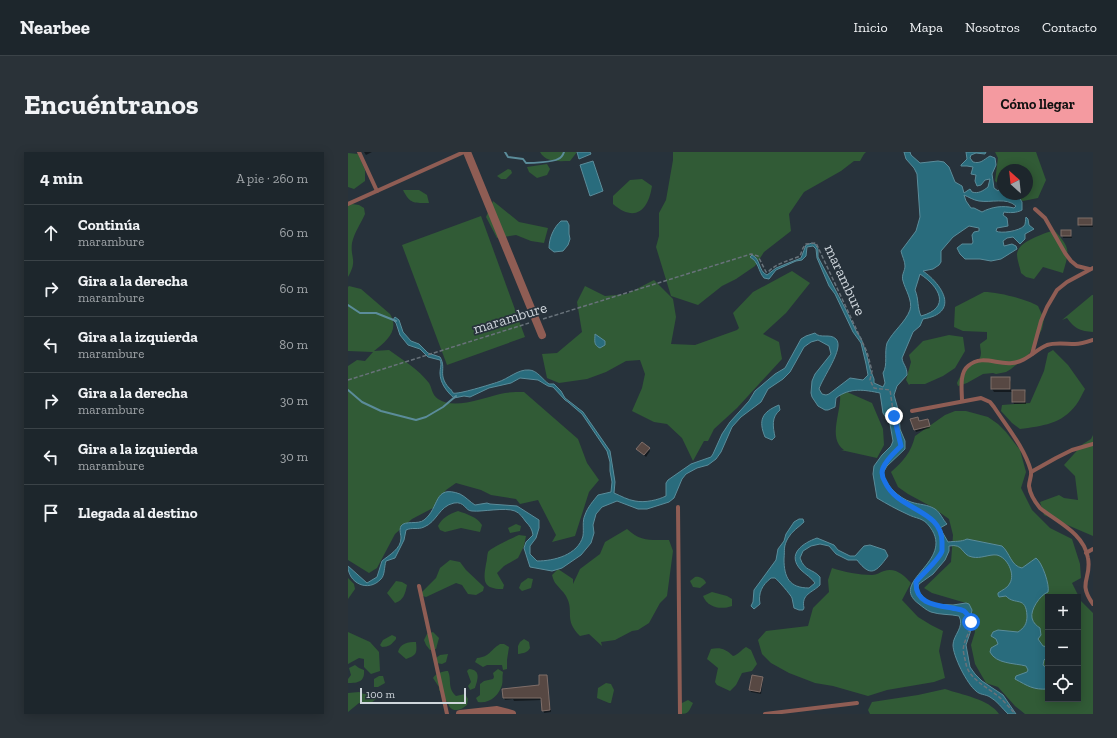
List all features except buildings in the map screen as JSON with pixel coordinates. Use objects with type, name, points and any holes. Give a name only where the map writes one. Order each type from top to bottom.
[{"type":"street","points":[[467,152],[542,335]]},
{"type":"street","points":[[460,714],[497,710],[512,714]]},
{"type":"lane","points":[[359,152],[377,191]]},
{"type":"lane","points":[[348,204],[464,152]]},
{"type":"lane","points":[[1035,209],[1045,218],[1071,262],[1077,266],[1091,268]]},
{"type":"lane","points":[[1032,355],[1041,320],[1052,297],[1057,290],[1067,282],[1091,268]]},
{"type":"lane","points":[[962,401],[962,377],[964,370],[973,362],[983,360],[1011,363],[1018,362],[1032,355],[1048,344],[1076,344],[1093,340]]},
{"type":"lane","points":[[912,411],[981,398],[990,402],[1018,442],[1032,472],[1029,485],[1031,493],[1040,508],[1076,535],[1083,545],[1088,557],[1088,571],[1084,587],[1093,604]]},
{"type":"lane","points":[[1032,472],[1072,450],[1093,444]]},
{"type":"lane","points":[[678,507],[680,714]]},
{"type":"lane","points":[[1086,553],[1093,549]]},
{"type":"lane","points":[[419,586],[447,714]]},
{"type":"lane","points":[[765,714],[857,703]]},
{"type":"path","name":"marambure","points":[[538,320],[751,254],[758,256],[766,272],[768,272],[772,268],[800,256],[806,244],[816,243],[867,352],[872,371],[870,380],[874,388],[890,390],[901,446],[883,467],[882,476],[893,495],[906,505],[928,516],[936,523],[942,536],[942,552],[916,582],[916,590],[919,597],[930,604],[959,609],[968,615],[971,622],[970,630],[963,652],[966,666],[974,677],[999,696],[1015,714]]},
{"type":"path","name":"marambure","points":[[348,380],[530,323]]},
{"type":"green space","points":[[540,152],[577,152],[570,161],[553,161],[543,156]]},
{"type":"green space","points":[[673,152],[866,152],[860,161],[854,161],[841,171],[804,192],[789,214],[791,231],[764,252],[755,266],[736,279],[722,286],[698,305],[671,296],[656,247],[659,236],[659,213],[666,200]]},
{"type":"green space","points":[[995,152],[1036,152],[1046,180],[1038,198],[1033,199],[1033,164],[997,164],[998,158]]},
{"type":"green space","points":[[348,153],[358,154],[365,170],[365,181],[354,189],[348,187]]},
{"type":"green space","points":[[547,164],[550,169],[547,175],[537,178],[529,172],[527,167]]},
{"type":"green space","points":[[997,166],[997,183],[995,181]]},
{"type":"green space","points":[[508,169],[511,170],[512,173],[506,179],[501,179],[497,176]]},
{"type":"green space","points":[[642,179],[652,186],[647,202],[639,212],[627,212],[613,204],[613,196],[630,180]]},
{"type":"green space","points":[[403,190],[419,190],[427,195],[429,203],[413,202],[408,198]]},
{"type":"green space","points":[[493,201],[519,222],[548,228],[544,243],[531,241],[516,235],[497,238],[486,217]]},
{"type":"green space","points":[[348,205],[359,205],[364,208],[365,214],[353,239],[353,267],[348,277]]},
{"type":"green space","points":[[481,216],[525,337],[447,365],[402,245]]},
{"type":"green space","points":[[1054,230],[1066,245],[1067,249],[1067,259],[1063,273],[1043,267],[1034,279],[1026,277],[1021,273],[1017,256],[1018,249],[1032,239]]},
{"type":"green space","points":[[792,271],[810,283],[786,313],[763,334],[779,342],[782,359],[737,408],[714,429],[708,441],[704,441],[693,461],[682,438],[667,424],[654,422],[632,411],[642,388],[645,374],[640,360],[626,361],[606,372],[587,379],[559,383],[547,378],[542,354],[557,353],[582,332],[577,302],[585,286],[605,296],[627,294],[654,280],[673,299],[676,317],[671,344],[695,345],[737,330],[739,328],[733,313],[753,292]]},
{"type":"green space","points":[[349,286],[361,289],[390,314],[393,320],[392,330],[387,340],[374,351],[389,350],[410,365],[429,383],[433,393],[438,399],[445,402],[460,403],[503,393],[524,392],[578,439],[587,463],[599,480],[589,492],[575,536],[552,542],[556,535],[538,500],[520,504],[516,499],[491,495],[481,490],[456,483],[446,490],[433,508],[412,519],[395,534],[377,568],[369,573],[348,560],[348,366],[357,360],[365,361],[373,352],[348,351]]},
{"type":"green space","points":[[984,292],[1012,296],[1038,306],[1044,319],[1042,329],[1029,354],[1011,369],[1006,372],[996,374],[983,374],[958,386],[957,383],[963,372],[980,358],[980,344],[987,339],[987,332],[963,331],[954,327],[955,307]]},
{"type":"green space","points":[[1092,295],[1093,332],[1078,329],[1067,318],[1062,320]]},
{"type":"green space","points":[[949,335],[963,337],[965,351],[955,368],[943,376],[925,384],[909,385],[906,380],[911,362],[909,355],[923,341]]},
{"type":"green space","points":[[1053,350],[1068,365],[1085,389],[1076,405],[1058,420],[1044,425],[1020,429],[1001,411],[1002,405],[1030,403],[1044,371],[1048,353]]},
{"type":"green space","points":[[847,392],[872,403],[883,429],[884,445],[877,458],[841,450],[844,450],[836,439],[836,424],[840,394]]},
{"type":"green space","points":[[955,411],[966,411],[988,417],[998,424],[1020,450],[1026,472],[1021,488],[1032,510],[1050,528],[1072,539],[1080,564],[1081,578],[1072,583],[1078,594],[1045,594],[1045,702],[1081,702],[1081,601],[1093,613],[1093,714],[1025,714],[1015,706],[998,687],[986,683],[975,664],[971,645],[975,632],[972,611],[966,603],[932,593],[924,588],[951,562],[953,535],[949,519],[898,487],[891,472],[906,456],[915,436],[945,415]]},
{"type":"green space","points":[[1093,435],[1093,536],[1044,515],[1040,502],[1059,495],[1064,498],[1078,500],[1075,476],[1064,465],[1083,444],[1091,439]]},
{"type":"green space","points":[[458,511],[472,516],[480,522],[482,525],[480,532],[461,528],[445,532],[440,530],[438,526],[442,521],[449,515]]},
{"type":"green space","points":[[516,524],[521,526],[520,531],[510,533],[508,528]]},
{"type":"green space","points":[[627,529],[642,538],[651,540],[669,540],[673,551],[667,596],[660,603],[649,623],[638,630],[632,631],[615,640],[601,642],[602,646],[589,634],[580,636],[575,630],[570,620],[570,607],[565,594],[555,582],[552,575],[558,569],[573,579],[573,584],[580,569],[600,554],[605,542]]},
{"type":"green space","points":[[519,535],[526,536],[524,546],[518,558],[504,566],[497,573],[504,585],[503,589],[496,589],[488,586],[485,575],[488,552],[498,545]]},
{"type":"green space","points":[[450,560],[460,562],[466,570],[484,587],[483,591],[476,595],[468,594],[462,585],[456,583],[426,597],[419,595],[436,578],[440,568]]},
{"type":"green space","points":[[832,568],[867,575],[874,575],[892,570],[899,572],[905,577],[911,583],[902,600],[918,617],[943,631],[939,651],[945,678],[934,682],[887,690],[868,696],[833,686],[815,683],[789,673],[771,663],[762,654],[758,640],[766,631],[808,626],[813,608],[829,592],[828,580]]},
{"type":"green space","points":[[695,577],[702,578],[706,583],[700,588],[693,587],[690,581]]},
{"type":"green space","points":[[348,578],[354,584],[355,589],[348,599]]},
{"type":"green space","points":[[528,578],[533,579],[531,588],[522,591],[519,588],[521,583]]},
{"type":"green space","points":[[396,581],[407,585],[405,594],[398,602],[395,603],[387,593]]},
{"type":"green space","points":[[712,592],[732,599],[732,606],[719,608],[708,603],[703,596]]},
{"type":"green space","points":[[348,632],[370,642],[379,652],[380,671],[371,674],[364,667],[364,659],[359,658],[348,664]]},
{"type":"green space","points":[[433,632],[439,638],[436,649],[430,650],[424,640],[427,634]]},
{"type":"green space","points":[[392,635],[396,637],[396,639],[392,644],[384,647],[380,645],[383,640]]},
{"type":"green space","points":[[524,639],[529,642],[530,648],[524,653],[518,654],[518,646]]},
{"type":"green space","points":[[416,642],[416,653],[414,655],[406,659],[398,652],[402,645]]},
{"type":"green space","points":[[500,644],[504,644],[509,647],[507,669],[503,670],[502,665],[487,665],[483,667],[475,662],[477,658],[487,655]]},
{"type":"green space","points":[[746,647],[751,650],[757,664],[752,671],[742,673],[736,685],[730,691],[717,685],[715,682],[718,668],[707,659],[711,649],[723,649],[733,656]]},
{"type":"green space","points":[[448,654],[446,662],[442,664],[436,663],[436,658],[440,655]]},
{"type":"green space","points":[[355,665],[364,670],[363,677],[358,682],[348,683],[348,679],[351,675],[349,668]]},
{"type":"green space","points":[[469,669],[475,671],[478,676],[475,688],[470,690],[468,686],[471,682],[467,671]]},
{"type":"green space","points":[[498,669],[503,672],[502,685],[499,692],[486,702],[478,702],[476,698],[480,695],[480,684],[484,681],[493,679],[493,673]]},
{"type":"green space","points":[[444,671],[448,671],[453,693],[456,696],[465,694],[468,699],[467,705],[460,709],[453,710],[449,706],[433,678]]},
{"type":"green space","points":[[379,676],[383,676],[385,683],[378,687],[374,687],[374,679]]},
{"type":"green space","points":[[606,683],[611,684],[614,690],[611,703],[597,698],[598,688]]},
{"type":"green space","points":[[945,689],[982,701],[995,709],[999,714],[870,714],[868,710],[872,702]]},
{"type":"green space","points":[[359,692],[364,694],[372,692],[377,696],[371,703],[359,703],[348,712],[348,693]]},
{"type":"green space","points":[[688,700],[693,703],[690,710],[687,713],[680,714],[680,704]]},
{"type":"water","points":[[577,152],[590,152],[591,154],[579,159]]},
{"type":"water","points":[[904,152],[910,152],[911,155],[920,163],[938,161],[944,162],[949,167],[955,182],[962,186],[964,193],[970,189],[972,192],[976,193],[988,187],[990,179],[985,180],[981,185],[977,186],[975,181],[976,175],[971,174],[973,167],[961,165],[967,159],[966,152],[986,152],[985,154],[976,153],[971,155],[970,158],[973,162],[978,162],[990,156],[995,158],[996,165],[992,174],[994,188],[997,190],[997,200],[1021,200],[1022,202],[1022,210],[1018,212],[1004,212],[1003,215],[1007,218],[1008,226],[997,228],[996,231],[1006,232],[1022,228],[1025,225],[1026,217],[1029,225],[1034,229],[1025,234],[1025,239],[1020,244],[1013,237],[1007,238],[1003,241],[1004,246],[1012,244],[1016,246],[1017,249],[1001,259],[991,261],[965,259],[960,254],[957,248],[962,244],[972,244],[972,235],[974,232],[979,231],[979,228],[969,226],[953,237],[941,251],[941,262],[939,265],[933,269],[923,271],[942,291],[945,305],[941,311],[934,316],[923,319],[920,326],[913,332],[902,358],[907,375],[897,386],[894,395],[899,413],[900,429],[905,441],[905,449],[887,466],[883,473],[890,487],[902,498],[911,502],[929,506],[938,512],[947,524],[940,528],[948,542],[967,539],[1002,546],[1018,567],[1022,568],[1036,558],[1041,564],[1047,579],[1048,592],[1036,603],[1032,618],[1036,625],[1040,628],[1041,635],[1038,639],[1045,646],[1045,659],[1043,665],[1045,667],[1045,689],[1027,686],[1015,679],[1016,676],[1027,672],[1028,670],[1026,666],[1001,661],[996,659],[990,652],[991,648],[998,644],[996,639],[991,636],[993,632],[998,630],[1018,632],[1025,626],[1027,619],[1025,605],[1009,599],[1006,596],[999,597],[998,595],[998,593],[1008,586],[1012,575],[1010,567],[1004,559],[997,555],[972,557],[968,556],[957,546],[949,546],[949,551],[945,560],[933,574],[919,584],[917,589],[924,598],[933,604],[969,604],[972,610],[971,616],[973,621],[966,645],[970,667],[982,681],[1003,695],[1016,714],[1008,714],[993,699],[978,692],[972,687],[965,676],[955,656],[953,645],[961,624],[959,616],[931,612],[919,604],[911,596],[911,587],[915,579],[930,561],[935,551],[936,539],[925,521],[910,516],[877,498],[873,474],[874,466],[891,446],[893,441],[890,424],[883,413],[880,393],[863,390],[847,392],[836,398],[835,407],[828,410],[818,406],[812,397],[812,381],[815,374],[831,354],[829,346],[818,340],[811,342],[804,347],[790,372],[783,379],[768,389],[761,402],[741,417],[732,427],[721,452],[716,459],[708,465],[697,468],[686,474],[682,479],[674,498],[669,502],[647,509],[638,509],[617,501],[602,507],[596,514],[593,525],[594,533],[591,543],[581,555],[562,568],[552,571],[530,567],[524,548],[526,542],[533,535],[533,533],[530,526],[517,512],[506,509],[470,511],[460,503],[454,503],[445,507],[428,525],[406,530],[404,540],[395,558],[386,561],[384,573],[381,579],[376,583],[365,586],[355,581],[351,577],[348,566],[367,583],[377,577],[382,561],[399,545],[401,538],[401,526],[405,523],[424,520],[429,515],[441,495],[445,492],[460,494],[475,505],[487,503],[517,506],[539,520],[539,528],[536,538],[530,546],[530,554],[537,561],[544,561],[564,556],[576,548],[583,536],[584,520],[589,507],[598,495],[611,492],[612,482],[610,462],[607,451],[582,414],[565,400],[553,387],[548,386],[538,380],[520,378],[511,383],[489,388],[470,397],[464,396],[454,398],[446,390],[441,380],[440,360],[428,357],[420,349],[408,345],[400,335],[396,323],[393,320],[395,317],[399,320],[403,332],[411,341],[419,344],[428,353],[440,357],[443,365],[445,383],[453,393],[467,391],[502,381],[525,370],[532,370],[549,384],[554,384],[565,398],[583,412],[610,451],[615,482],[614,493],[639,502],[659,499],[666,496],[666,483],[668,480],[691,464],[711,457],[722,434],[730,422],[749,401],[755,391],[775,374],[785,368],[801,339],[806,336],[815,333],[820,336],[831,336],[836,339],[838,343],[838,349],[819,389],[822,394],[829,394],[850,378],[863,380],[868,375],[861,343],[853,332],[835,294],[829,286],[817,258],[816,249],[813,246],[807,247],[806,256],[802,260],[796,261],[776,270],[769,279],[764,278],[755,261],[750,257],[752,255],[757,259],[762,271],[767,275],[776,268],[801,258],[806,245],[812,243],[815,244],[818,249],[818,257],[861,338],[874,383],[883,387],[885,383],[883,373],[887,343],[908,315],[911,306],[903,279],[905,262],[901,251],[916,231],[920,217],[917,174],[906,159]],"holes":[[[964,195],[979,201],[1003,201],[1012,203],[1016,206],[1014,208],[997,207],[982,212],[971,208]],[[920,274],[927,279],[937,291],[939,303],[936,308],[921,316],[915,290]]]},
{"type":"water","points":[[593,161],[603,191],[590,196],[580,165]]},
{"type":"water","points":[[561,221],[567,221],[569,225],[570,239],[568,245],[563,251],[554,252],[549,248],[550,240],[558,223]]},
{"type":"water","points":[[595,334],[605,341],[605,345],[600,348],[595,344]]},
{"type":"water","points":[[779,405],[780,410],[775,416],[773,422],[775,437],[772,440],[765,437],[762,421],[765,414]]},
{"type":"water","points":[[799,519],[803,519],[804,522],[788,538],[785,546],[785,571],[792,584],[809,588],[815,583],[801,570],[795,559],[798,550],[802,546],[817,538],[834,545],[838,550],[850,556],[855,556],[864,546],[870,545],[885,550],[888,556],[877,569],[870,571],[862,566],[857,560],[848,560],[836,554],[829,546],[820,544],[811,546],[803,551],[800,558],[806,568],[820,577],[820,585],[808,594],[803,603],[803,610],[794,608],[791,596],[775,578],[771,578],[765,583],[760,593],[760,604],[754,609],[751,606],[753,602],[754,590],[776,560],[778,549],[784,541],[786,534],[794,522]]},
{"type":"waterway","points":[[505,152],[508,157],[523,159],[526,163],[559,159],[564,152]]},
{"type":"waterway","points":[[348,305],[360,313],[376,313],[396,321]]},
{"type":"waterway","points":[[348,390],[362,402],[381,411],[416,420],[426,417],[443,407],[456,396]]},
{"type":"route","points":[[894,416],[901,446],[883,467],[882,476],[893,495],[906,505],[928,516],[936,523],[942,536],[942,552],[916,582],[916,590],[919,597],[930,604],[964,611],[968,615],[971,622]]}]
